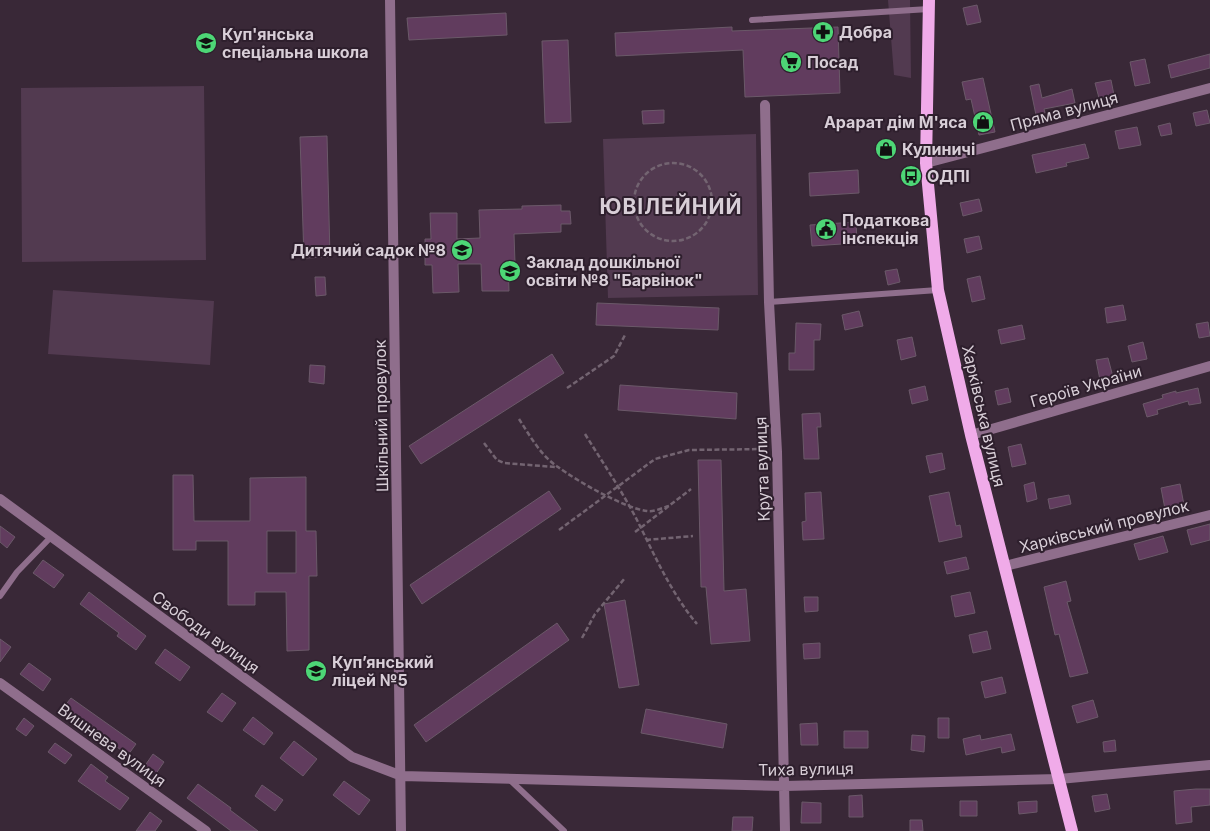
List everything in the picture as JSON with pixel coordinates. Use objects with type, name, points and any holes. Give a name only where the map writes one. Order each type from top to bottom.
[{"type":"main road","name":"Харківська вулиця","points":[[929,5],[926,164],[938,290],[971,435],[1072,831]]},
{"type":"street","name":"Шкільний провулок","points":[[390,0],[402,776],[401,831]]},
{"type":"street","name":"Пряма вулиця","points":[[926,164],[1210,88]]},
{"type":"street","name":"Крута вулиця","points":[[765,105],[768,302],[777,449],[785,831]]},
{"type":"street","name":"Героїв України","points":[[971,435],[1210,366]]},
{"type":"street","name":"Свободи вулиця","points":[[0,500],[352,757],[402,776]]},
{"type":"street","name":"Харківський провулок","points":[[1005,566],[1210,515]]},
{"type":"street","name":"Вишнева вулиця","points":[[0,682],[206,831]]},
{"type":"street","name":"Тиха вулиця","points":[[402,776],[785,786],[1059,779],[1210,765]]},
{"type":"lane","points":[[752,20],[929,5]]},
{"type":"lane","points":[[768,302],[938,290]]},
{"type":"lane","points":[[0,596],[17,572],[50,538]]},
{"type":"lane","points":[[509,779],[564,831]]},
{"type":"path","points":[[672,162],[684,164],[695,169],[704,177],[710,189],[712,202],[710,214],[704,226],[689,237],[670,241],[658,238],[646,230],[638,220],[634,207],[635,194],[640,182],[648,171],[659,165],[672,162]]},
{"type":"path","points":[[567,388],[614,356],[625,335]]},
{"type":"path","points":[[519,419],[537,446],[557,467],[606,496],[630,507],[649,512],[669,506]]},
{"type":"path","points":[[586,434],[630,507],[685,610],[696,624]]},
{"type":"path","points":[[484,443],[497,460],[504,464],[557,467]]},
{"type":"path","points":[[560,530],[655,459],[689,450],[777,449]]},
{"type":"path","points":[[635,532],[691,489]]},
{"type":"path","points":[[646,540],[693,536]]},
{"type":"path","points":[[582,638],[595,614],[625,578]]},
{"type":"shaded area","points":[[888,0],[910,0],[911,78],[894,75]]},
{"type":"shaded area","points":[[204,86],[206,260],[22,262],[21,88]]},
{"type":"shaded area","points":[[756,134],[758,295],[608,298],[603,139]]},
{"type":"shaded area","points":[[53,290],[214,301],[210,365],[48,354]]},
{"type":"building","points":[[977,5],[981,22],[967,25],[963,8]]},
{"type":"building","points":[[506,13],[507,35],[409,40],[407,18]]},
{"type":"building","points":[[732,27],[732,31],[838,27],[840,93],[745,97],[743,50],[616,56],[615,33]]},
{"type":"building","points":[[568,40],[571,122],[545,123],[542,41]]},
{"type":"building","points":[[1210,54],[1210,68],[1171,78],[1168,65]]},
{"type":"building","points":[[1145,59],[1150,83],[1135,86],[1130,62]]},
{"type":"building","points":[[983,78],[995,132],[979,135],[971,99],[966,100],[962,82]]},
{"type":"building","points":[[1111,80],[1114,95],[1099,98],[1095,83]]},
{"type":"building","points":[[1039,84],[1042,98],[1072,89],[1075,103],[1044,109],[1045,113],[1036,115],[1030,86]]},
{"type":"building","points":[[664,110],[664,123],[643,124],[642,111]]},
{"type":"building","points":[[1207,110],[1210,123],[1196,126],[1193,113]]},
{"type":"building","points":[[1170,123],[1172,134],[1161,136],[1158,126]]},
{"type":"building","points":[[1137,127],[1141,145],[1119,149],[1115,131]]},
{"type":"building","points":[[327,136],[330,257],[304,258],[300,137]]},
{"type":"building","points":[[1085,144],[1089,158],[1066,163],[1067,166],[1036,173],[1032,155]]},
{"type":"building","points":[[858,170],[859,193],[810,196],[809,173]]},
{"type":"building","points":[[979,199],[982,211],[963,216],[960,203]]},
{"type":"building","points":[[561,205],[561,211],[570,211],[571,224],[561,224],[561,232],[514,234],[515,263],[508,263],[509,291],[482,291],[481,264],[458,264],[459,292],[433,293],[432,265],[425,265],[425,239],[431,239],[430,213],[457,213],[457,239],[480,238],[479,210],[522,209],[522,206]]},
{"type":"building","points":[[856,222],[857,243],[812,246],[810,225]]},
{"type":"building","points":[[979,236],[982,249],[967,253],[964,239]]},
{"type":"building","points":[[897,269],[900,282],[888,285],[885,271]]},
{"type":"building","points":[[980,276],[985,299],[972,302],[967,279]]},
{"type":"building","points":[[315,277],[325,277],[326,295],[316,296]]},
{"type":"building","points":[[597,303],[719,308],[718,330],[596,325]]},
{"type":"building","points":[[1123,305],[1126,320],[1107,323],[1105,308]]},
{"type":"building","points":[[859,311],[863,326],[845,330],[842,315]]},
{"type":"building","points":[[1208,322],[1210,336],[1199,338],[1196,324]]},
{"type":"building","points":[[796,323],[821,324],[820,340],[814,340],[814,370],[789,370],[789,353],[795,353]]},
{"type":"building","points":[[1022,325],[1025,339],[1001,344],[998,330]]},
{"type":"building","points":[[912,337],[916,356],[901,360],[897,340]]},
{"type":"building","points":[[1143,342],[1147,359],[1132,362],[1128,346]]},
{"type":"building","points":[[552,354],[564,373],[421,464],[409,446]]},
{"type":"building","points":[[1108,358],[1113,377],[1100,380],[1096,360]]},
{"type":"building","points":[[310,365],[325,366],[324,384],[309,382]]},
{"type":"building","points":[[620,385],[737,393],[736,419],[618,410]]},
{"type":"building","points":[[925,386],[928,400],[912,404],[909,390]]},
{"type":"building","points":[[1008,388],[1011,402],[998,405],[995,391]]},
{"type":"building","points":[[1198,388],[1201,403],[1189,405],[1188,401],[1157,410],[1158,414],[1147,417],[1143,404],[1163,398],[1162,395]]},
{"type":"building","points":[[820,413],[821,427],[817,427],[819,459],[804,459],[802,414]]},
{"type":"building","points":[[1021,444],[1026,464],[1012,467],[1008,447]]},
{"type":"building","points":[[942,453],[945,469],[930,473],[926,456]]},
{"type":"building","points":[[698,460],[721,460],[724,591],[746,589],[750,641],[711,644],[706,587],[701,587]]},
{"type":"building","points":[[173,475],[193,475],[194,521],[250,521],[250,478],[306,477],[306,531],[316,531],[317,576],[309,576],[309,650],[287,651],[286,592],[255,592],[255,605],[228,605],[228,541],[196,541],[196,550],[173,550]],"holes":[[[267,531],[296,531],[296,573],[267,573]]]},
{"type":"building","points":[[1034,482],[1037,499],[1027,502],[1024,485]]},
{"type":"building","points":[[1180,484],[1184,505],[1165,509],[1161,488]]},
{"type":"building","points":[[549,491],[561,509],[422,604],[410,585]]},
{"type":"building","points":[[821,492],[824,539],[803,540],[802,522],[806,521],[805,493]]},
{"type":"building","points":[[949,492],[956,526],[960,525],[962,537],[939,542],[929,496]]},
{"type":"building","points":[[1069,495],[1071,504],[1050,509],[1048,499]]},
{"type":"building","points":[[1210,524],[1210,540],[1191,545],[1187,530]]},
{"type":"building","points":[[0,526],[15,537],[7,548],[0,542]]},
{"type":"building","points":[[1163,536],[1168,552],[1139,560],[1134,544]]},
{"type":"building","points":[[966,557],[969,569],[947,574],[944,562]]},
{"type":"building","points":[[43,560],[64,575],[54,588],[33,573]]},
{"type":"building","points":[[1066,581],[1071,601],[1067,602],[1088,673],[1070,677],[1059,634],[1055,635],[1044,587]]},
{"type":"building","points":[[89,592],[146,636],[136,650],[117,636],[119,633],[80,604]]},
{"type":"building","points":[[970,592],[975,613],[955,617],[951,596]]},
{"type":"building","points":[[804,597],[818,597],[818,611],[805,612]]},
{"type":"building","points":[[625,600],[639,685],[619,688],[604,604]]},
{"type":"building","points":[[557,623],[569,640],[426,742],[414,725]]},
{"type":"building","points":[[987,631],[991,649],[973,653],[969,635]]},
{"type":"building","points":[[0,639],[11,647],[0,662]]},
{"type":"building","points":[[820,643],[820,658],[804,659],[803,644]]},
{"type":"building","points":[[165,649],[190,667],[180,681],[155,663]]},
{"type":"building","points":[[29,663],[51,679],[43,691],[20,674]]},
{"type":"building","points":[[1002,677],[1006,693],[985,698],[981,682]]},
{"type":"building","points":[[222,693],[236,703],[222,722],[207,712]]},
{"type":"building","points":[[71,698],[136,744],[128,755],[63,708]]},
{"type":"building","points":[[1093,700],[1098,717],[1077,723],[1072,706]]},
{"type":"building","points":[[646,709],[727,724],[723,748],[641,733]]},
{"type":"building","points":[[253,717],[273,733],[264,745],[243,730]]},
{"type":"building","points":[[24,718],[34,726],[26,736],[16,729]]},
{"type":"building","points":[[938,718],[949,718],[949,738],[938,738]]},
{"type":"building","points":[[817,723],[818,745],[801,745],[800,724]]},
{"type":"building","points":[[844,731],[868,731],[868,748],[844,748]]},
{"type":"building","points":[[1011,734],[1015,750],[1002,753],[1001,747],[966,755],[963,739],[980,735],[981,740]]},
{"type":"building","points":[[912,735],[925,736],[924,752],[911,750]]},
{"type":"building","points":[[1115,740],[1116,751],[1104,752],[1103,742]]},
{"type":"building","points":[[294,741],[317,759],[303,776],[280,758]]},
{"type":"building","points":[[55,743],[72,755],[65,764],[48,752]]},
{"type":"building","points":[[153,754],[164,762],[155,775],[144,767]]},
{"type":"building","points":[[91,764],[108,777],[105,781],[129,798],[120,810],[78,781]]},
{"type":"building","points":[[344,781],[370,800],[359,815],[333,795]]},
{"type":"building","points":[[198,784],[258,831],[231,831],[187,798]]},
{"type":"building","points":[[262,785],[283,800],[275,811],[255,796]]},
{"type":"building","points":[[1210,789],[1210,805],[1191,807],[1192,822],[1176,824],[1174,791]]},
{"type":"building","points":[[1107,794],[1110,809],[1095,812],[1092,796]]},
{"type":"building","points":[[862,795],[863,817],[849,817],[849,796]]},
{"type":"building","points":[[960,801],[977,801],[977,816],[960,816]]},
{"type":"building","points":[[1037,801],[1037,812],[1019,814],[1018,802]]},
{"type":"building","points":[[802,802],[821,803],[821,823],[801,823]]},
{"type":"building","points":[[150,812],[162,821],[155,831],[136,831]]},
{"type":"building","points":[[733,817],[753,817],[752,831],[732,831]]},
{"type":"building","points":[[910,820],[922,820],[923,831],[910,831]]},
{"type":"place","name":"Добра","points":[[823,32]]},
{"type":"place","name":"Куп'янська спеціальна школа","points":[[206,43]]},
{"type":"place","name":"Посад","points":[[791,62]]},
{"type":"place","name":"Арарат дім М'яса","points":[[983,122]]},
{"type":"place","name":"Кулиничі","points":[[886,149]]},
{"type":"place","name":"ОДПІ","points":[[911,176]]},
{"type":"place","name":"Податкова інспекція","points":[[826,229]]},
{"type":"place","name":"Дитячий садок №8","points":[[462,250]]},
{"type":"place","name":"Заклад дошкільної освіти №8 \"Барвінок\"","points":[[510,271]]},
{"type":"place","name":"Куп’янський ліцей №5","points":[[316,671]]},
{"type":"district","name":"ЮВІЛЕЙНИЙ","points":[[671,207]]}]
